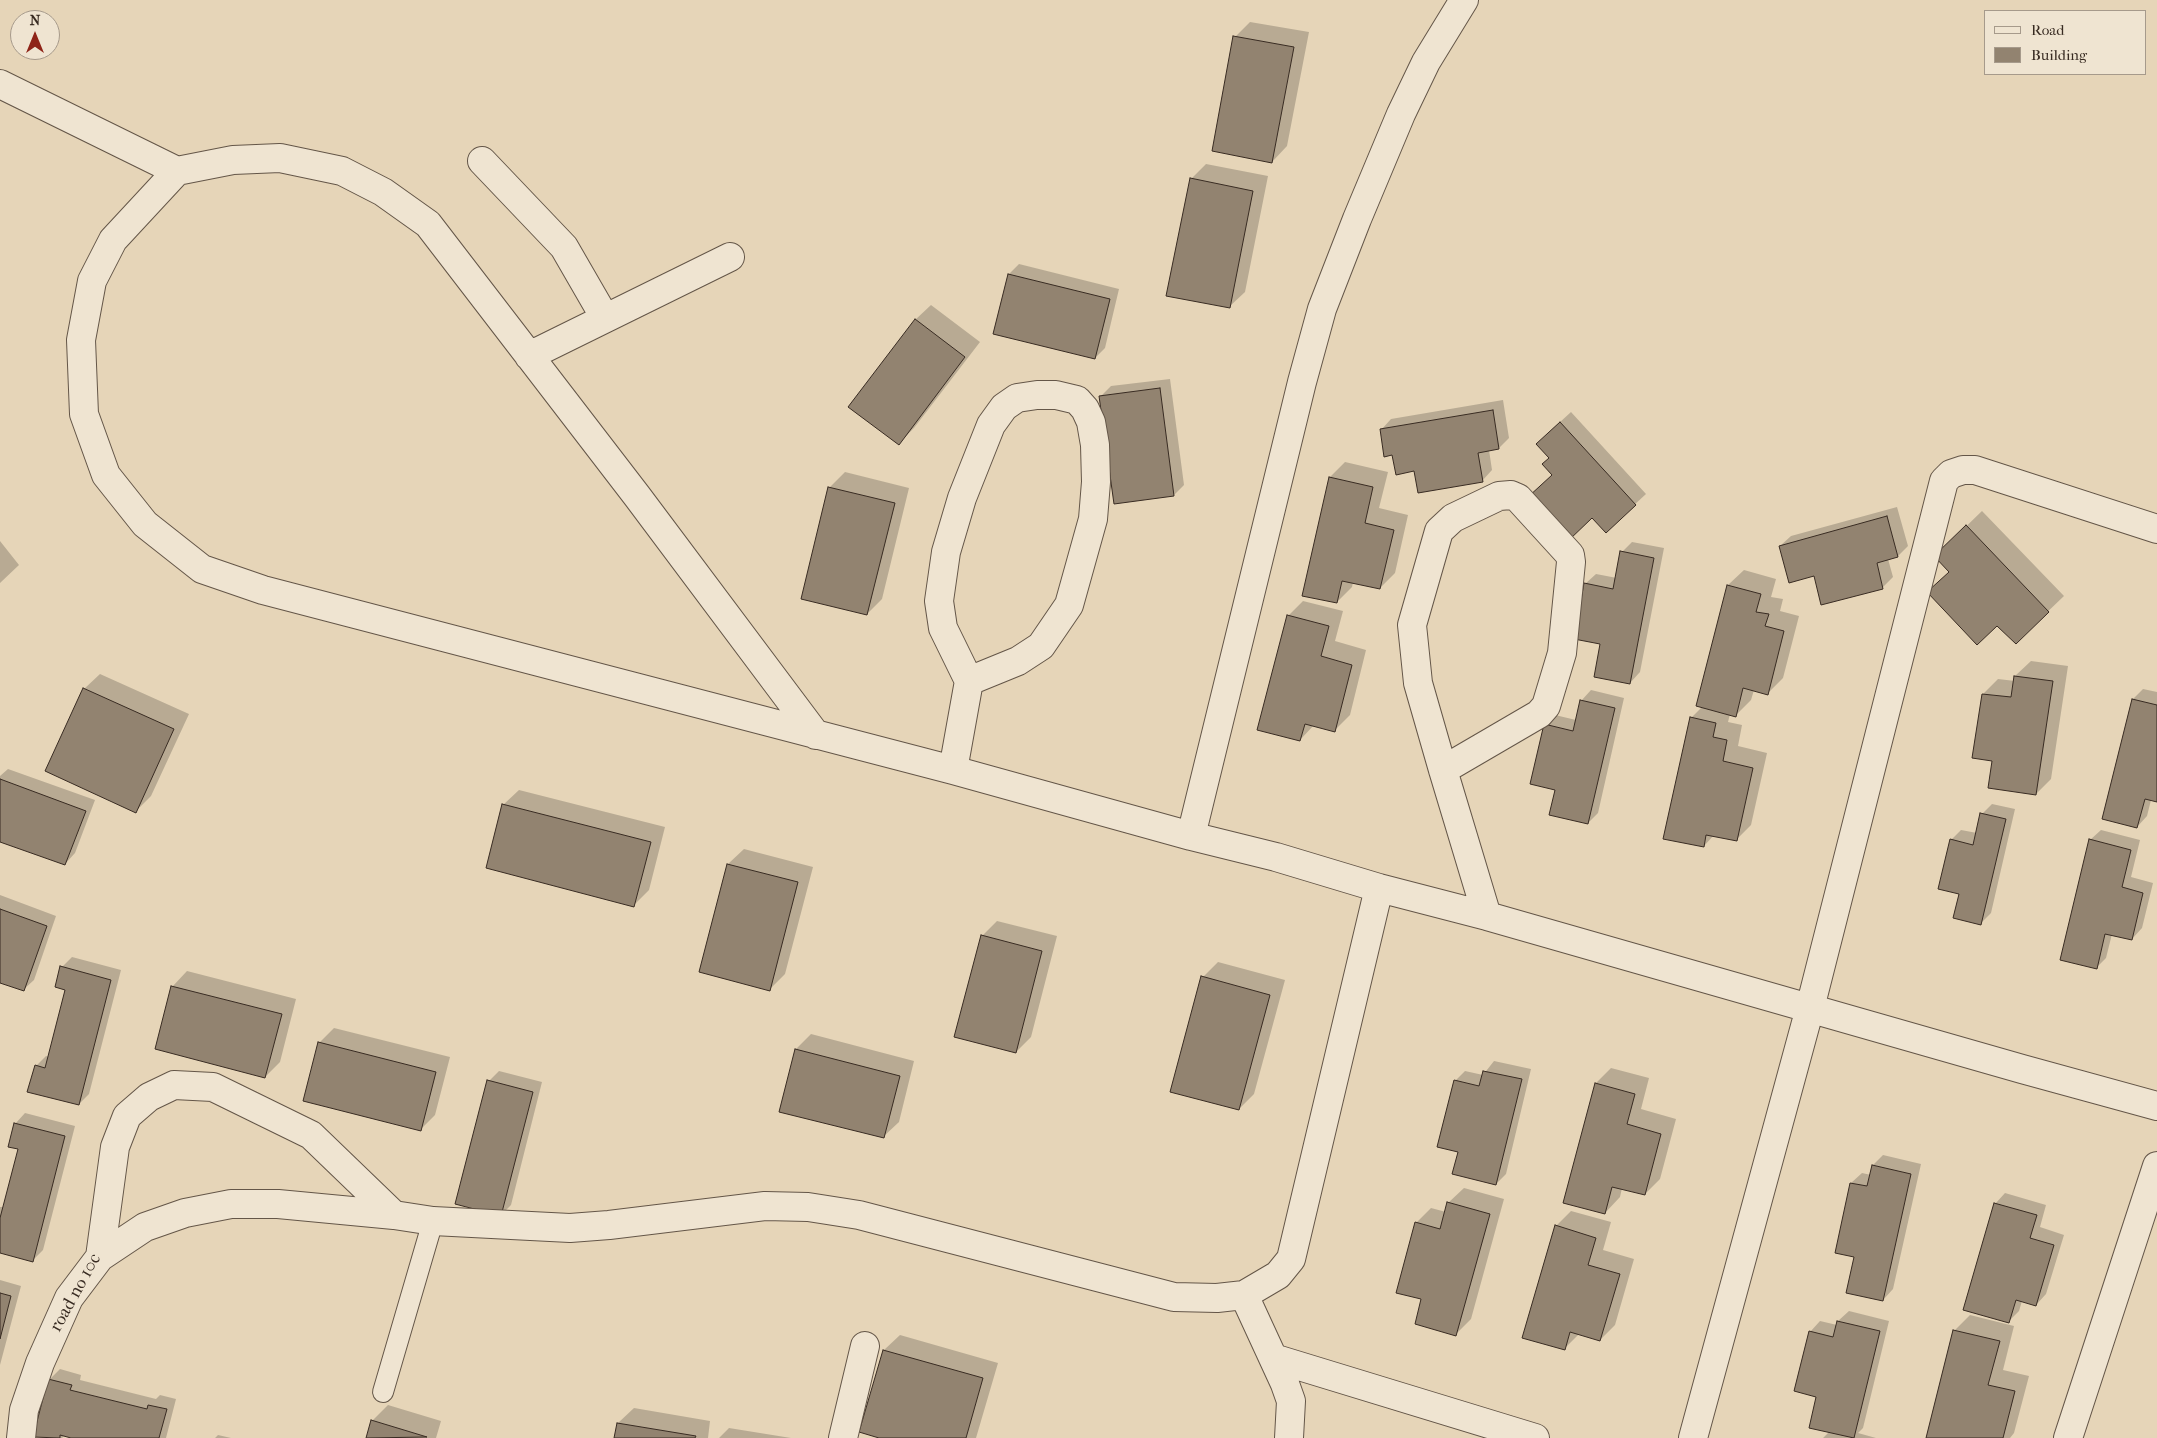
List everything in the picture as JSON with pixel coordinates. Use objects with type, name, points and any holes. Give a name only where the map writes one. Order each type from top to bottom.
[{"type":"street","points":[[1191,836],[1302,382],[1322,310],[1357,219],[1401,114],[1426,62],[1464,0]]},
{"type":"street","points":[[0,84],[177,171]]},
{"type":"street","points":[[816,735],[637,496],[428,224],[383,192],[342,171],[280,158],[232,160],[177,171],[113,240],[92,281],[81,340],[84,414],[106,475],[145,524],[202,569],[263,590],[816,735],[953,770],[1191,836],[1276,857],[1379,888],[1487,916],[2031,1072],[2157,1106]]},
{"type":"street","points":[[482,161],[564,247],[605,318]]},
{"type":"street","points":[[529,356],[730,257]]},
{"type":"street","points":[[953,770],[969,681],[943,628],[939,601],[940,582],[946,552],[962,498],[991,425],[1004,407],[1017,398],[1037,395],[1056,395],[1077,400],[1085,409],[1091,422],[1095,445],[1096,482],[1093,519],[1069,605],[1041,646],[1018,661],[969,681]]},
{"type":"street","points":[[1693,1438],[1810,1008],[1944,481],[1951,474],[1963,470],[1975,470],[2157,528]]},
{"type":"street","points":[[1443,770],[1539,714],[1546,706],[1562,653],[1571,562],[1570,555],[1518,498],[1511,495],[1499,496],[1453,518],[1439,531],[1414,612],[1412,625],[1418,683],[1443,770],[1487,916]]},
{"type":"street","points":[[100,1258],[145,1227],[185,1213],[231,1204],[278,1204],[394,1214],[433,1221],[570,1228],[765,1206],[808,1207],[859,1214],[1174,1297],[1217,1298],[1244,1294],[1278,1275],[1290,1259],[1379,888]]},
{"type":"street","name":"road no 10c","points":[[21,1438],[24,1410],[40,1363],[69,1298],[100,1258],[115,1147],[127,1116],[149,1097],[174,1085],[213,1087],[310,1135],[394,1214]]},
{"type":"street","points":[[2068,1438],[2157,1166]]},
{"type":"street","points":[[1244,1294],[1273,1358],[1290,1402],[1289,1438]]},
{"type":"street","points":[[843,1438],[865,1346]]},
{"type":"street","points":[[1273,1358],[1535,1438]]},
{"type":"lane","points":[[383,1392],[433,1221]]},
{"type":"building","points":[[1233,36],[1294,47],[1272,163],[1212,151]]},
{"type":"building","points":[[1190,178],[1253,191],[1230,308],[1166,296]]},
{"type":"building","points":[[1008,274],[1110,299],[1095,359],[993,334]]},
{"type":"building","points":[[915,319],[965,357],[899,445],[848,407]]},
{"type":"building","points":[[1160,388],[1174,496],[1114,504],[1099,396]]},
{"type":"building","points":[[1493,410],[1499,449],[1478,453],[1483,482],[1418,493],[1414,471],[1396,475],[1392,455],[1384,457],[1380,429]]},
{"type":"building","points":[[1560,422],[1636,505],[1606,533],[1592,518],[1568,541],[1528,497],[1552,475],[1542,464],[1549,458],[1536,444]]},
{"type":"building","points":[[1329,477],[1373,487],[1365,523],[1394,530],[1380,589],[1342,581],[1337,603],[1302,596]]},
{"type":"building","points":[[828,487],[895,503],[867,615],[801,599]]},
{"type":"building","points":[[1887,516],[1898,557],[1877,563],[1883,589],[1821,605],[1814,576],[1789,583],[1779,546]]},
{"type":"building","points":[[1966,525],[2049,612],[2016,644],[1997,626],[1977,645],[1927,592],[1949,572],[1934,556]]},
{"type":"building","points":[[1620,551],[1654,558],[1630,684],[1594,677],[1600,644],[1574,639],[1584,583],[1613,589]]},
{"type":"building","points":[[1727,585],[1761,594],[1756,612],[1769,614],[1765,626],[1784,631],[1768,695],[1743,688],[1736,717],[1696,706]]},
{"type":"building","points":[[1287,615],[1329,626],[1321,656],[1352,665],[1335,732],[1305,724],[1300,741],[1257,730]]},
{"type":"building","points":[[2014,676],[2053,681],[2036,795],[1988,788],[1992,761],[1972,758],[1982,694],[2011,697]]},
{"type":"building","points":[[83,688],[174,729],[136,813],[45,771]]},
{"type":"building","points":[[2132,699],[2157,705],[2157,802],[2145,799],[2137,828],[2102,819]]},
{"type":"building","points":[[1580,700],[1615,708],[1588,824],[1549,815],[1555,790],[1530,784],[1544,724],[1573,731]]},
{"type":"building","points":[[1690,717],[1716,723],[1713,737],[1727,740],[1723,761],[1753,768],[1737,841],[1706,835],[1704,847],[1663,839]]},
{"type":"building","points":[[0,779],[86,811],[65,865],[0,842]]},
{"type":"building","points":[[502,804],[651,842],[634,907],[486,868]]},
{"type":"building","points":[[1980,813],[2006,819],[1981,925],[1953,918],[1959,894],[1938,889],[1950,839],[1973,845]]},
{"type":"building","points":[[2089,839],[2131,850],[2122,887],[2143,893],[2132,940],[2105,934],[2097,969],[2060,960]]},
{"type":"building","points":[[727,864],[798,882],[770,991],[699,972]]},
{"type":"building","points":[[0,909],[47,926],[24,991],[0,983]]},
{"type":"building","points":[[981,935],[1042,951],[1016,1053],[954,1037]]},
{"type":"building","points":[[60,966],[111,980],[79,1105],[27,1092],[35,1065],[45,1068],[65,990],[55,987]]},
{"type":"building","points":[[1201,976],[1270,995],[1239,1110],[1170,1092]]},
{"type":"building","points":[[171,986],[282,1014],[265,1078],[155,1049]]},
{"type":"building","points":[[318,1042],[436,1072],[421,1131],[303,1101]]},
{"type":"building","points":[[795,1049],[900,1076],[884,1138],[779,1112]]},
{"type":"building","points":[[1483,1071],[1522,1079],[1496,1185],[1452,1174],[1458,1152],[1437,1147],[1454,1080],[1479,1086]]},
{"type":"building","points":[[487,1080],[533,1092],[501,1216],[455,1204]]},
{"type":"building","points":[[1595,1083],[1635,1094],[1627,1124],[1661,1134],[1645,1195],[1612,1187],[1605,1214],[1563,1203]]},
{"type":"building","points":[[14,1123],[65,1136],[33,1262],[0,1253],[0,1218],[18,1149],[8,1147]]},
{"type":"building","points":[[1872,1165],[1911,1174],[1883,1301],[1846,1293],[1854,1257],[1835,1253],[1850,1183],[1867,1186]]},
{"type":"building","points":[[1447,1202],[1490,1214],[1456,1336],[1415,1324],[1421,1299],[1396,1293],[1415,1222],[1440,1229]]},
{"type":"building","points":[[1994,1203],[2037,1215],[2030,1238],[2054,1245],[2036,1306],[2016,1300],[2009,1323],[1963,1310]]},
{"type":"building","points":[[1555,1225],[1596,1238],[1588,1265],[1620,1274],[1600,1341],[1570,1332],[1565,1350],[1522,1338]]},
{"type":"building","points":[[0,1293],[11,1296],[0,1339]]},
{"type":"building","points":[[1837,1321],[1880,1331],[1854,1438],[1809,1428],[1816,1397],[1794,1391],[1809,1331],[1833,1337]]},
{"type":"building","points":[[1953,1330],[2000,1341],[1988,1385],[2015,1391],[2003,1438],[1926,1438]]},
{"type":"building","points":[[883,1350],[983,1378],[966,1438],[879,1438],[859,1432]]},
{"type":"building","points":[[48,1379],[72,1385],[70,1390],[147,1409],[148,1405],[167,1409],[159,1438],[71,1438],[60,1435],[60,1438],[33,1437]]},
{"type":"building","points":[[371,1420],[427,1437],[366,1438]]},
{"type":"building","points":[[617,1423],[696,1436],[695,1438],[614,1438]]}]
